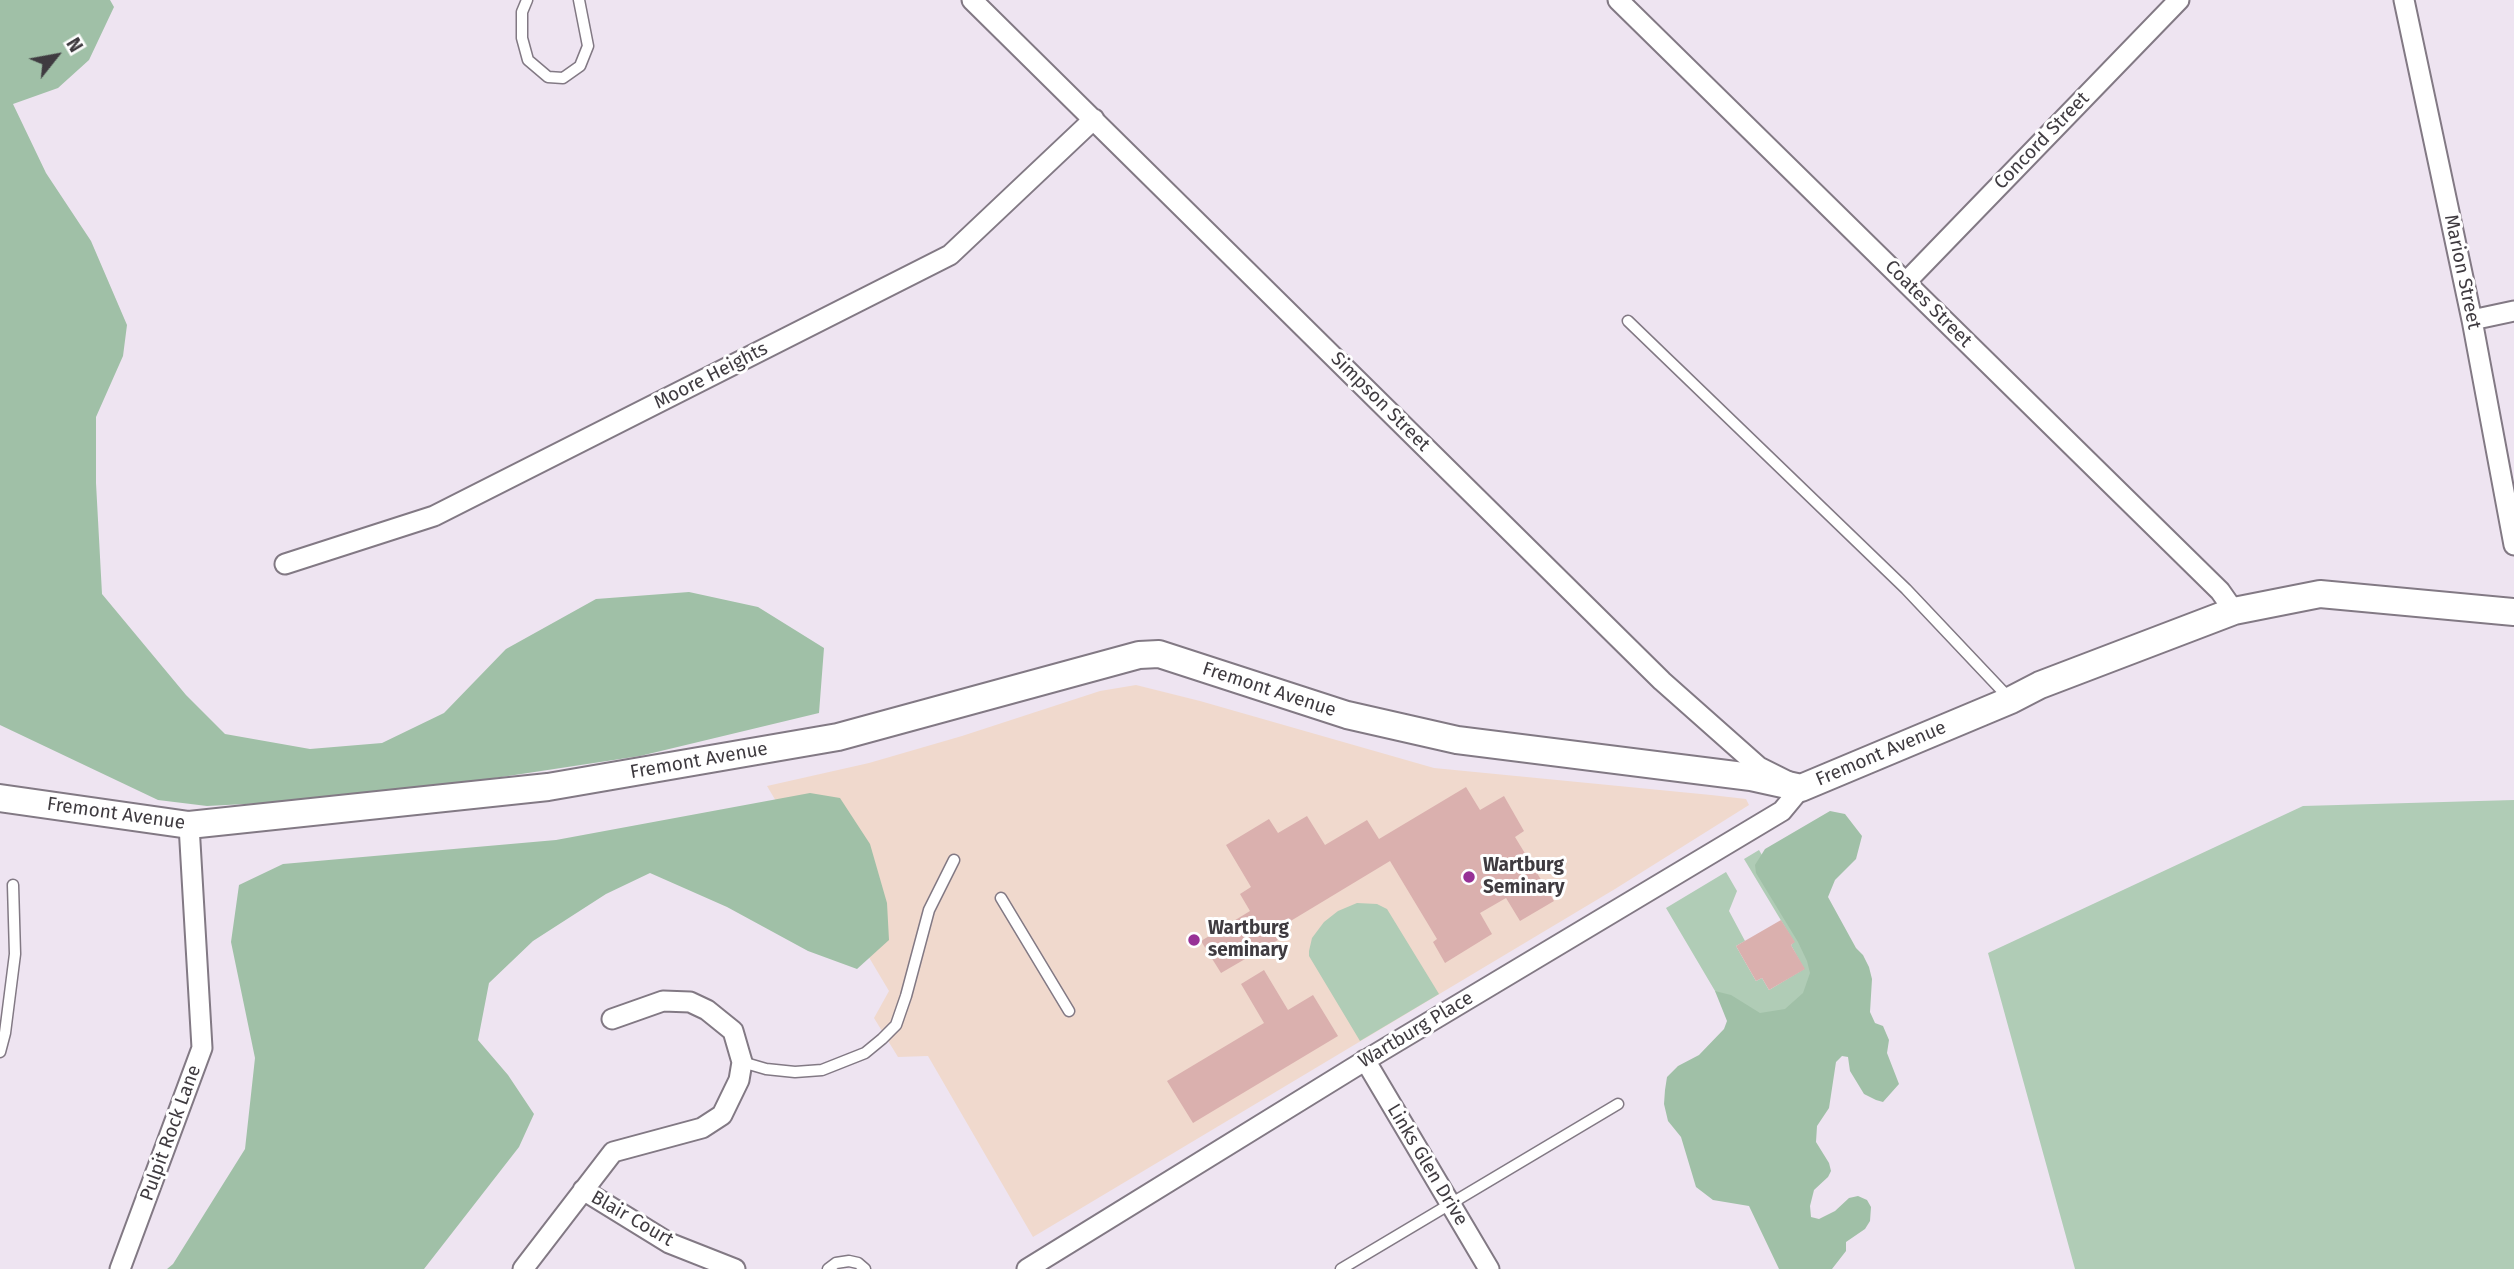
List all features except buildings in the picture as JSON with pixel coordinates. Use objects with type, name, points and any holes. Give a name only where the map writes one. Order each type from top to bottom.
[{"type":"main road","name":"Fremont Avenue","points":[[0,798],[190,825],[548,787],[838,737],[1139,655],[1159,654],[1347,716],[1457,740],[1751,777],[1801,788],[2011,700],[2040,685],[2234,611],[2320,594],[2514,612]]},
{"type":"street","name":"Simpson Street","points":[[972,0],[1662,681],[1759,766],[1801,788]]},
{"type":"street","name":"Coates Street","points":[[1618,0],[2220,592],[2234,611]]},
{"type":"street","name":"Concord Street","points":[[1906,282],[2179,0]]},
{"type":"street","name":"Marion Street","points":[[2404,0],[2472,320],[2514,545]]},
{"type":"street","name":"Moore Heights","points":[[285,564],[433,516],[950,255],[1094,119]]},
{"type":"street","points":[[2472,320],[2514,311]]},
{"type":"street","name":"Wartburg Place","points":[[1027,1269],[1366,1060],[1782,811],[1801,788]]},
{"type":"street","name":"Pulpit Rock Lane","points":[[120,1269],[202,1048],[190,825]]},
{"type":"street","points":[[583,1190],[613,1152],[702,1128],[722,1115],[739,1080],[742,1062],[733,1031],[707,1010],[690,1002],[663,1001],[612,1019]]},
{"type":"street","name":"Links Glen Drive","points":[[1366,1060],[1489,1269]]},
{"type":"street","name":"Blair Court","points":[[523,1269],[583,1190],[669,1243],[735,1269]]},
{"type":"lane","points":[[527,0],[522,12],[522,38],[528,61],[548,77],[563,78],[580,66],[588,46],[579,0]]},
{"type":"lane","points":[[1628,321],[1906,589],[2011,700]]},
{"type":"lane","points":[[742,1062],[766,1069],[795,1072],[822,1070],[865,1053],[882,1039],[896,1025],[929,910],[954,860]]},
{"type":"lane","points":[[0,1052],[15,954],[13,885]]},
{"type":"lane","points":[[1001,898],[1069,1011]]},
{"type":"lane","points":[[1341,1269],[1618,1104]]},
{"type":"lane","points":[[828,1269],[849,1261],[858,1263],[865,1269]]},
{"type":"shaded area","name":"Wartburg seminary","points":[[1136,685],[1434,768],[1746,799],[1749,805],[1615,889],[1033,1237],[928,1056],[898,1057],[874,1018],[889,991],[767,786],[869,763],[1100,691]]},
{"type":"green space","points":[[0,0],[110,0],[114,7],[89,60],[58,88],[13,104],[46,173],[91,241],[127,325],[123,356],[96,417],[96,483],[102,594],[186,695],[225,734],[310,749],[382,743],[444,713],[506,649],[596,599],[689,592],[758,607],[824,648],[819,713],[640,756],[363,798],[207,806],[158,800],[0,725]]},
{"type":"green space","points":[[810,793],[840,798],[870,844],[887,903],[889,940],[857,969],[808,951],[727,907],[650,873],[606,894],[533,941],[489,983],[478,1040],[508,1075],[534,1114],[519,1147],[424,1269],[167,1269],[173,1264],[245,1149],[255,1058],[231,942],[239,885],[283,864],[556,840]]},
{"type":"green space","points":[[2514,800],[2514,1269],[2075,1269],[1988,953],[2303,806]]},
{"type":"green space","points":[[1830,811],[1845,814],[1862,836],[1856,859],[1835,880],[1828,897],[1869,967],[1872,979],[1870,1012],[1875,1023],[1883,1026],[1889,1040],[1887,1053],[1899,1084],[1883,1102],[1876,1100],[1864,1094],[1850,1071],[1848,1057],[1842,1056],[1836,1062],[1829,1108],[1817,1126],[1816,1142],[1831,1171],[1814,1190],[1810,1206],[1811,1217],[1819,1219],[1835,1211],[1849,1198],[1858,1196],[1867,1200],[1871,1207],[1870,1221],[1865,1229],[1846,1242],[1846,1251],[1832,1269],[1779,1269],[1749,1206],[1713,1200],[1696,1187],[1681,1137],[1668,1121],[1664,1104],[1665,1090],[1667,1077],[1678,1066],[1699,1055],[1724,1029],[1727,1021],[1715,991],[1731,995],[1760,1013],[1785,1009],[1803,993],[1810,973],[1807,961],[1756,873],[1755,865],[1765,849]]},
{"type":"green space","points":[[1759,850],[1848,1000],[1754,1057],[1666,908],[1726,872],[1737,891],[1729,911],[1745,941],[1736,946],[1756,981],[1762,978],[1769,990],[1804,969],[1791,945],[1794,942],[1744,859]]},
{"type":"green space","points":[[1357,903],[1377,904],[1387,909],[1439,994],[1360,1041],[1309,956],[1312,938],[1324,922],[1338,911]]},
{"type":"place","name":"Wartburg Seminary","points":[[1469,877]]},
{"type":"place","name":"Wartburg seminary","points":[[1194,940]]}]
